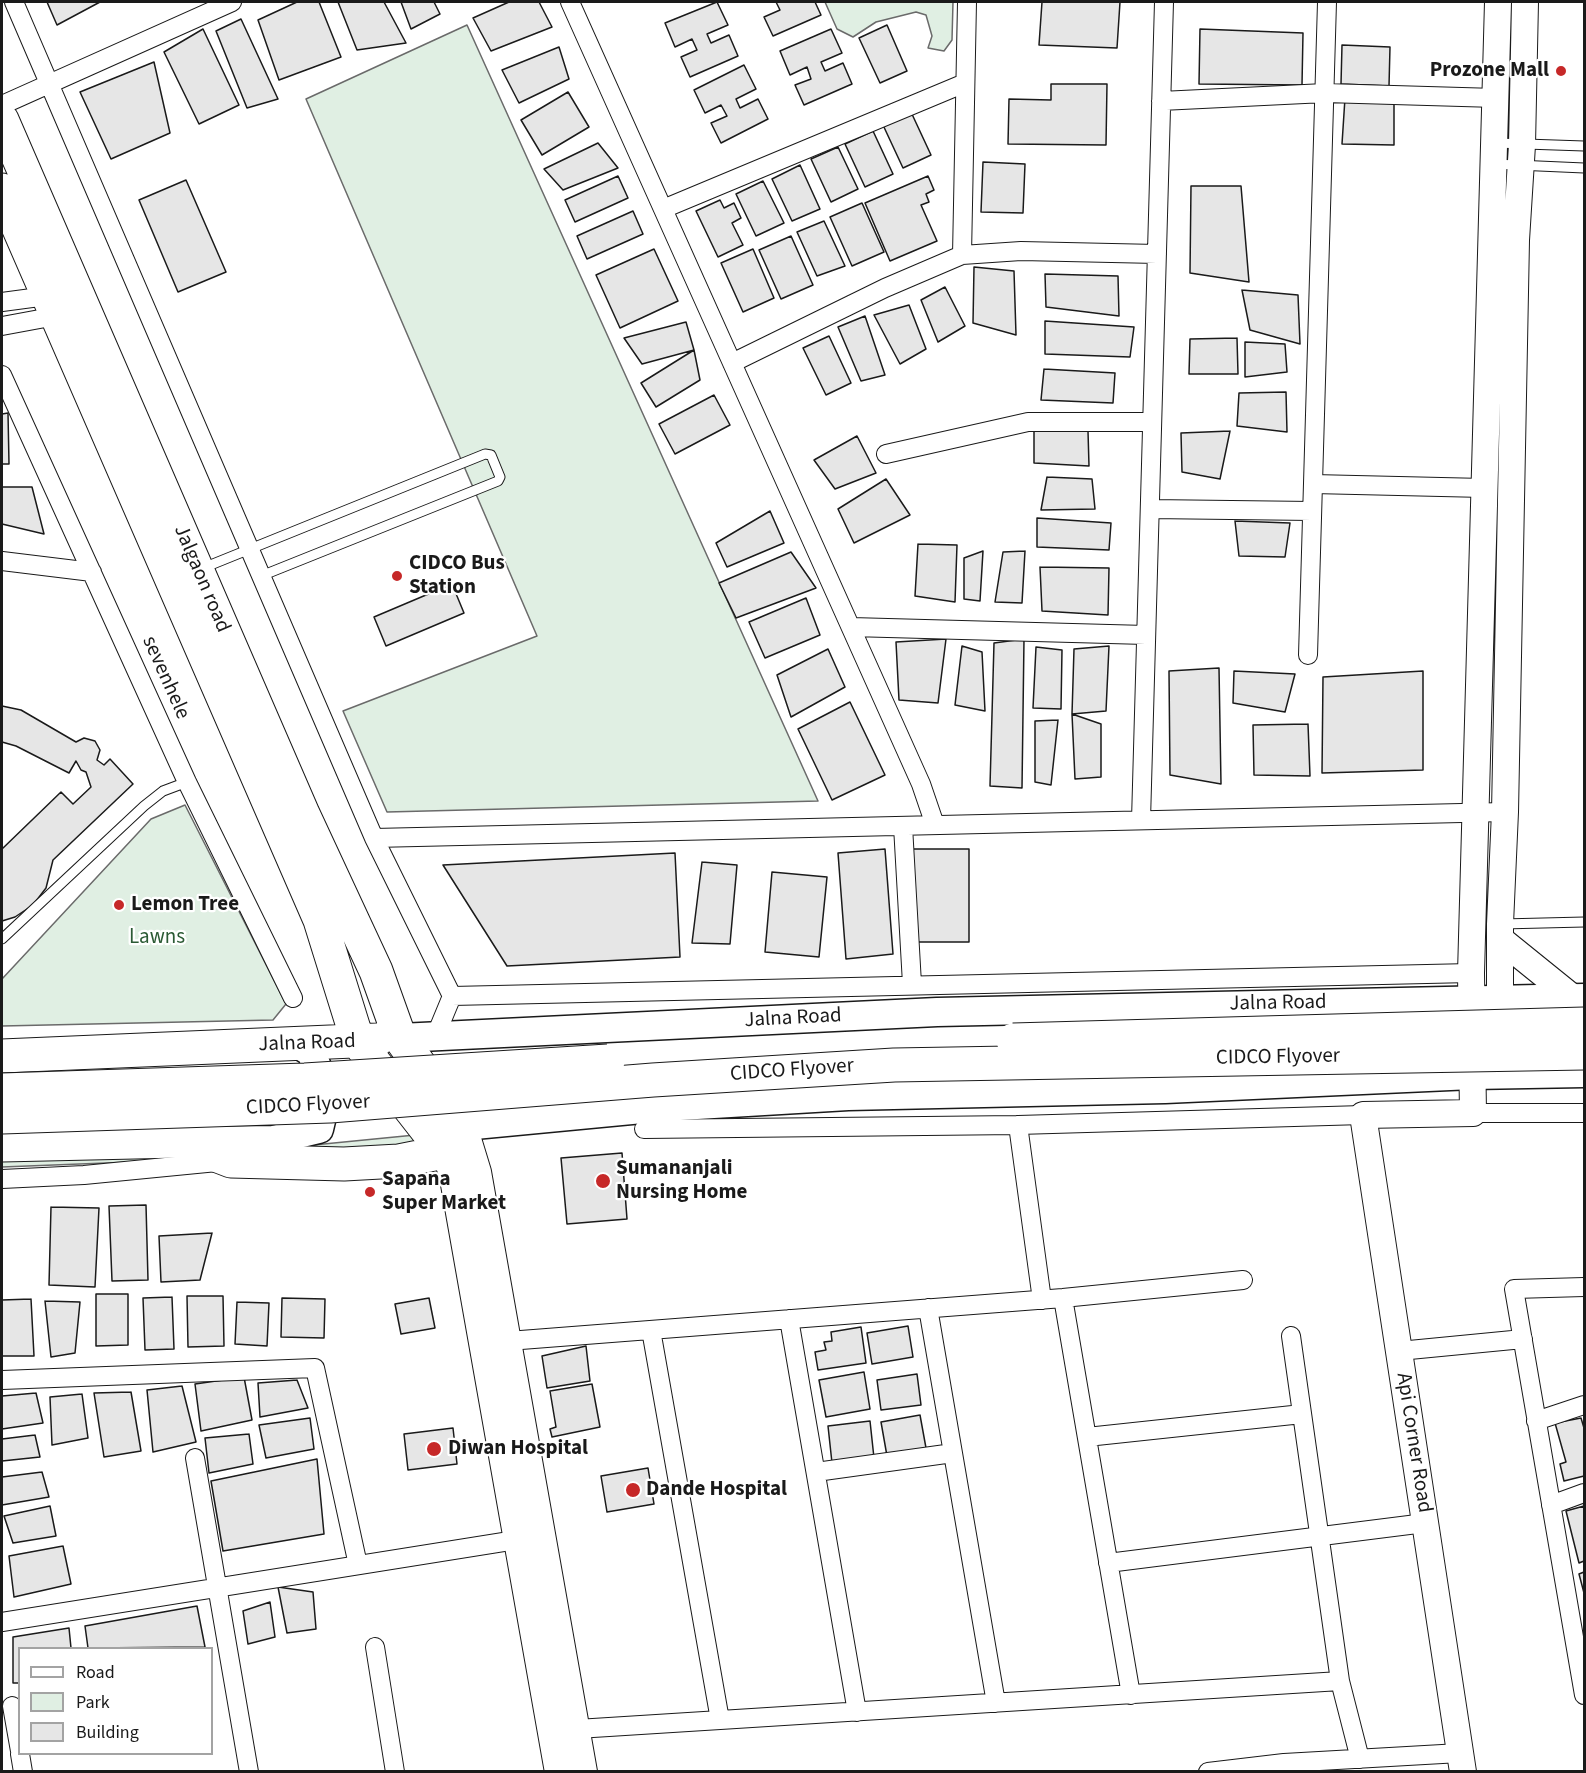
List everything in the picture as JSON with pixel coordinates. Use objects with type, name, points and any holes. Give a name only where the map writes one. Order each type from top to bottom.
[{"type":"highway","name":"Jalgaon road","points":[[2,120],[320,920],[358,1042]]},
{"type":"highway","name":"Jalgaon road","points":[[2,190],[52,306],[303,814],[376,971],[400,1038],[464,1126]]},
{"type":"highway","name":"CIDCO Flyover","points":[[2,1090],[305,1080],[841,1046],[1581,1007]]},
{"type":"highway","name":"Jalna Road","points":[[2,1056],[358,1042],[400,1038]]},
{"type":"highway","points":[[358,1042],[444,1152]]},
{"type":"highway","name":"CIDCO Flyover","points":[[2,1117],[330,1106],[653,1080],[894,1065],[1584,1053]]},
{"type":"highway","points":[[2,1145],[179,1141],[231,1161],[345,1164],[399,1161],[444,1152],[464,1126]]},
{"type":"main road","name":"Jalna Road","points":[[400,1038],[1471,986],[1500,1000],[1581,1007]]},
{"type":"main road","points":[[179,1141],[273,1140],[320,1129],[323,1112],[317,1067],[311,1052],[298,1044]]},
{"type":"main road","points":[[464,1126],[663,1107],[848,1096],[1165,1089],[1472,1075],[1584,1073]]},
{"type":"street","points":[[14,2],[374,838],[452,996],[435,1037]]},
{"type":"street","points":[[2,105],[231,2]]},
{"type":"street","points":[[570,2],[921,784],[935,825]]},
{"type":"street","points":[[962,255],[967,2]]},
{"type":"street","points":[[1141,820],[1164,2]]},
{"type":"street","points":[[1308,655],[1327,2]]},
{"type":"street","points":[[1473,1113],[1471,986],[1498,2]]},
{"type":"street","points":[[1500,1075],[1500,932],[1505,812],[1516,240],[1525,2]]},
{"type":"street","points":[[663,209],[965,83]]},
{"type":"street","points":[[1161,101],[1325,93],[1496,98]]},
{"type":"street","points":[[732,363],[885,288],[962,255],[1022,251],[1157,254]]},
{"type":"street","points":[[2,302],[52,306]]},
{"type":"street","points":[[2,326],[52,306]]},
{"type":"street","name":"sevenhele","points":[[2,375],[187,782],[293,998]]},
{"type":"street","points":[[886,454],[1028,422],[1152,422]]},
{"type":"street","points":[[1312,484],[1484,488]]},
{"type":"street","points":[[1150,509],[1312,511]]},
{"type":"street","points":[[2,561],[92,572]]},
{"type":"street","points":[[851,627],[1146,635]]},
{"type":"street","points":[[374,838],[1505,812]]},
{"type":"street","points":[[903,826],[912,984]]},
{"type":"street","points":[[1500,932],[1581,1007]]},
{"type":"street","points":[[452,996],[912,984],[1471,986]]},
{"type":"street","points":[[644,1129],[1018,1125],[1363,1115],[1584,1113]]},
{"type":"street","name":"Api Corner Road","points":[[1363,1115],[1461,1762]]},
{"type":"street","points":[[1018,1125],[1042,1299]]},
{"type":"street","points":[[464,1126],[478,1172],[584,1772]]},
{"type":"street","points":[[444,1152],[452,1173],[558,1772]]},
{"type":"street","points":[[2,1179],[84,1175],[231,1161]]},
{"type":"street","points":[[508,1341],[1063,1298],[1244,1280]]},
{"type":"street","points":[[1584,1287],[1514,1289],[1582,1668],[1584,1695]]},
{"type":"street","points":[[1063,1298],[1131,1695]]},
{"type":"street","points":[[928,1308],[996,1703]]},
{"type":"street","points":[[789,1319],[857,1712]]},
{"type":"street","points":[[651,1330],[720,1720]]},
{"type":"street","points":[[1291,1336],[1340,1681],[1360,1759]]},
{"type":"street","points":[[1399,1351],[1523,1339]]},
{"type":"street","points":[[2,1380],[315,1368],[358,1565]]},
{"type":"street","points":[[1536,1420],[1584,1405]]},
{"type":"street","points":[[1087,1437],[1302,1414]]},
{"type":"street","points":[[816,1472],[953,1453]]},
{"type":"street","points":[[195,1458],[249,1772]]},
{"type":"street","points":[[1551,1505],[1584,1493]]},
{"type":"street","points":[[1108,1563],[1425,1523]]},
{"type":"street","points":[[2,1622],[516,1540]]},
{"type":"street","points":[[375,1647],[395,1772]]},
{"type":"street","points":[[577,1730],[1340,1681]]},
{"type":"street","points":[[12,1706],[18,1740]]},
{"type":"street","points":[[20,1755],[23,1772]]},
{"type":"street","points":[[1208,1772],[1306,1766],[1360,1759],[1461,1762]]},
{"type":"lane","points":[[1494,154],[1521,155],[1584,146]]},
{"type":"lane","points":[[1494,154],[1521,155],[1584,168]]},
{"type":"lane","points":[[184,575],[485,454],[491,454],[500,477],[498,481],[261,576]]},
{"type":"lane","points":[[2,939],[151,800],[163,791],[187,782]]},
{"type":"lane","points":[[1500,932],[1584,922]]},
{"type":"green space","points":[[825,2],[953,2],[952,40],[944,51],[928,48],[932,36],[926,15],[916,12],[876,22],[853,37],[837,29]]},
{"type":"green space","points":[[467,25],[818,801],[387,812],[343,711],[537,636],[306,99]]},
{"type":"green space","name":"Lawns","points":[[185,805],[286,1004],[273,1020],[2,1026],[2,979],[151,819]]},
{"type":"green space","points":[[415,1135],[417,1151],[2,1167],[2,1155],[273,1149]]},
{"type":"building","points":[[47,2],[100,2],[57,25]]},
{"type":"building","points":[[297,2],[319,2],[341,57],[279,80],[258,20]]},
{"type":"building","points":[[338,2],[384,2],[406,43],[357,50]]},
{"type":"building","points":[[401,2],[434,2],[440,14],[411,29]]},
{"type":"building","points":[[509,2],[539,2],[552,27],[491,51],[473,18]]},
{"type":"building","points":[[717,2],[728,25],[707,34],[711,43],[729,35],[738,56],[690,77],[681,57],[697,50],[692,39],[675,47],[665,23]]},
{"type":"building","points":[[776,2],[815,2],[821,15],[773,36],[764,17],[780,10]]},
{"type":"building","points":[[1042,2],[1120,2],[1117,48],[1039,45]]},
{"type":"building","points":[[241,19],[278,99],[247,108],[216,31]]},
{"type":"building","points":[[887,25],[907,71],[880,83],[859,38]]},
{"type":"building","points":[[203,29],[239,105],[199,124],[164,52]]},
{"type":"building","points":[[831,29],[842,53],[821,62],[825,71],[843,63],[852,84],[804,105],[795,85],[811,79],[807,67],[790,75],[780,51]]},
{"type":"building","points":[[1200,29],[1303,33],[1302,85],[1199,84]]},
{"type":"building","points":[[1342,45],[1390,47],[1389,86],[1341,84]]},
{"type":"building","points":[[559,47],[569,79],[519,103],[502,70]]},
{"type":"building","points":[[154,62],[170,133],[111,159],[80,92]]},
{"type":"building","points":[[744,65],[756,89],[736,99],[740,108],[758,99],[768,119],[721,143],[711,123],[727,116],[721,105],[705,113],[694,90]]},
{"type":"building","points":[[1051,84],[1107,84],[1106,145],[1008,144],[1009,99],[1051,100]]},
{"type":"building","points":[[568,92],[589,127],[542,155],[521,120]]},
{"type":"building","points":[[1345,98],[1394,100],[1394,145],[1342,144]]},
{"type":"building","points":[[911,112],[931,155],[903,168],[883,125]]},
{"type":"building","points":[[873,131],[893,174],[865,187],[845,144]]},
{"type":"building","points":[[598,143],[618,168],[563,190],[544,169]]},
{"type":"building","points":[[838,147],[858,189],[831,202],[811,159]]},
{"type":"building","points":[[983,162],[1025,164],[1023,213],[981,212]]},
{"type":"building","points":[[800,165],[820,209],[792,221],[772,179]]},
{"type":"building","points":[[618,176],[628,198],[575,222],[565,200]]},
{"type":"building","points":[[928,176],[934,190],[926,194],[929,202],[921,205],[937,241],[890,261],[865,203]]},
{"type":"building","points":[[186,180],[226,272],[178,292],[139,200]]},
{"type":"building","points":[[763,181],[784,223],[756,236],[736,194]]},
{"type":"building","points":[[1191,186],[1241,186],[1249,282],[1190,273]]},
{"type":"building","points":[[720,200],[724,208],[734,203],[741,218],[732,223],[743,245],[718,257],[696,211]]},
{"type":"building","points":[[862,203],[884,252],[852,266],[830,217]]},
{"type":"building","points":[[633,211],[643,234],[587,259],[577,236]]},
{"type":"building","points":[[824,221],[845,266],[817,276],[797,232]]},
{"type":"building","points":[[791,236],[813,285],[781,299],[759,250]]},
{"type":"building","points":[[654,249],[678,301],[620,328],[596,275]]},
{"type":"building","points":[[753,249],[774,298],[743,312],[721,263]]},
{"type":"building","points":[[974,267],[1014,271],[1016,335],[973,323]]},
{"type":"building","points":[[1045,274],[1118,276],[1119,316],[1046,307]]},
{"type":"building","points":[[945,287],[965,326],[938,342],[921,300]]},
{"type":"building","points":[[1242,290],[1298,295],[1300,344],[1250,330]]},
{"type":"building","points":[[909,305],[926,349],[900,364],[874,315]]},
{"type":"building","points":[[865,316],[885,375],[861,381],[838,327]]},
{"type":"building","points":[[1045,321],[1134,327],[1130,357],[1045,354]]},
{"type":"building","points":[[686,322],[694,350],[642,364],[624,338]]},
{"type":"building","points":[[829,336],[851,383],[826,395],[803,348]]},
{"type":"building","points":[[1237,338],[1238,374],[1189,374],[1190,339]]},
{"type":"building","points":[[1245,342],[1285,344],[1287,372],[1245,377]]},
{"type":"building","points":[[694,350],[700,380],[656,407],[641,383]]},
{"type":"building","points":[[1044,369],[1115,373],[1113,403],[1041,400]]},
{"type":"building","points":[[1286,392],[1287,432],[1237,426],[1239,393]]},
{"type":"building","points":[[714,395],[730,425],[675,454],[659,424]]},
{"type":"building","points":[[8,413],[9,464],[2,464],[2,414]]},
{"type":"building","points":[[1034,429],[1088,431],[1089,466],[1034,463]]},
{"type":"building","points":[[1230,431],[1220,479],[1182,472],[1181,433]]},
{"type":"building","points":[[857,436],[876,473],[835,489],[814,460]]},
{"type":"building","points":[[1047,477],[1092,479],[1095,509],[1041,510]]},
{"type":"building","points":[[886,479],[910,515],[854,543],[838,509]]},
{"type":"building","points":[[2,487],[32,487],[44,534],[2,524]]},
{"type":"building","points":[[770,511],[784,543],[727,567],[716,543]]},
{"type":"building","points":[[1037,518],[1111,523],[1109,550],[1037,547]]},
{"type":"building","points":[[1235,521],[1290,523],[1285,557],[1239,556]]},
{"type":"building","points":[[918,544],[957,545],[955,602],[915,596]]},
{"type":"building","points":[[983,551],[980,601],[964,599],[964,558]]},
{"type":"building","points":[[1025,551],[1022,603],[995,602],[1003,552]]},
{"type":"building","points":[[791,552],[816,588],[736,618],[719,583]]},
{"type":"building","points":[[1040,567],[1109,568],[1108,615],[1042,611]]},
{"type":"building","points":[[452,584],[464,613],[386,646],[374,617]]},
{"type":"building","points":[[806,598],[820,635],[765,658],[749,622]]},
{"type":"building","points":[[946,639],[938,703],[899,700],[896,642]]},
{"type":"building","points":[[1024,639],[1022,788],[990,786],[994,643]]},
{"type":"building","points":[[962,646],[982,652],[985,711],[955,705]]},
{"type":"building","points":[[1109,646],[1106,711],[1072,714],[1074,649]]},
{"type":"building","points":[[1036,647],[1062,650],[1061,709],[1033,708]]},
{"type":"building","points":[[828,649],[845,687],[791,717],[777,675]]},
{"type":"building","points":[[1219,668],[1221,784],[1170,775],[1169,671]]},
{"type":"building","points":[[1234,671],[1295,674],[1285,712],[1233,703]]},
{"type":"building","points":[[1423,671],[1423,770],[1322,773],[1323,677]]},
{"type":"building","points":[[850,702],[885,775],[832,800],[798,729]]},
{"type":"building","points":[[2,706],[21,710],[76,742],[84,738],[95,741],[100,750],[97,760],[104,765],[110,759],[133,784],[53,860],[46,888],[33,905],[15,917],[2,921],[2,849],[61,792],[73,804],[91,787],[86,772],[81,770],[76,761],[69,773],[16,746],[2,742]]},
{"type":"building","points":[[1072,714],[1101,724],[1101,777],[1075,779]]},
{"type":"building","points":[[1058,720],[1051,785],[1035,782],[1035,721]]},
{"type":"building","points":[[1308,724],[1310,776],[1254,775],[1253,725]]},
{"type":"building","points":[[885,849],[893,954],[846,959],[838,853]]},
{"type":"building","points":[[911,849],[969,849],[969,942],[911,942]]},
{"type":"building","points":[[675,853],[680,957],[507,966],[443,865]]},
{"type":"building","points":[[702,862],[737,865],[730,944],[692,943]]},
{"type":"building","points":[[772,872],[827,877],[819,957],[765,952]]},
{"type":"building","points":[[622,1153],[627,1219],[567,1224],[561,1158]]},
{"type":"building","points":[[146,1205],[148,1280],[112,1281],[109,1206]]},
{"type":"building","points":[[51,1207],[99,1208],[95,1287],[49,1285]]},
{"type":"building","points":[[212,1233],[200,1280],[161,1282],[159,1236]]},
{"type":"building","points":[[96,1294],[128,1294],[128,1345],[96,1346]]},
{"type":"building","points":[[187,1296],[223,1296],[224,1346],[188,1347]]},
{"type":"building","points":[[172,1297],[174,1349],[145,1350],[143,1298]]},
{"type":"building","points":[[282,1298],[325,1299],[324,1338],[281,1337]]},
{"type":"building","points":[[429,1298],[435,1328],[401,1334],[395,1304]]},
{"type":"building","points":[[31,1299],[34,1356],[2,1356],[2,1300]]},
{"type":"building","points":[[45,1301],[80,1302],[75,1353],[51,1357]]},
{"type":"building","points":[[237,1302],[269,1303],[267,1346],[235,1344]]},
{"type":"building","points":[[908,1326],[913,1357],[872,1364],[867,1333]]},
{"type":"building","points":[[861,1327],[866,1363],[818,1370],[815,1352],[826,1350],[824,1342],[832,1341],[831,1332]]},
{"type":"building","points":[[586,1346],[590,1381],[547,1388],[542,1356]]},
{"type":"building","points":[[864,1372],[870,1409],[826,1417],[819,1380]]},
{"type":"building","points":[[917,1374],[921,1405],[881,1410],[877,1380]]},
{"type":"building","points":[[244,1377],[252,1420],[201,1431],[195,1384]]},
{"type":"building","points":[[297,1380],[308,1408],[260,1417],[258,1383]]},
{"type":"building","points":[[592,1384],[600,1427],[552,1437],[550,1429],[556,1427],[550,1391]]},
{"type":"building","points":[[182,1386],[196,1442],[153,1452],[147,1390]]},
{"type":"building","points":[[131,1392],[141,1451],[104,1457],[94,1393]]},
{"type":"building","points":[[36,1393],[43,1423],[2,1429],[2,1396]]},
{"type":"building","points":[[82,1394],[88,1438],[52,1445],[50,1397]]},
{"type":"building","points":[[920,1415],[926,1448],[887,1456],[881,1422]]},
{"type":"building","points":[[310,1418],[314,1449],[266,1458],[259,1425]]},
{"type":"building","points":[[1581,1418],[1584,1428],[1584,1476],[1564,1481],[1560,1464],[1566,1462],[1555,1423]]},
{"type":"building","points":[[870,1421],[874,1458],[832,1463],[828,1426]]},
{"type":"building","points":[[453,1428],[457,1464],[408,1470],[404,1434]]},
{"type":"building","points":[[249,1434],[253,1464],[209,1473],[205,1438]]},
{"type":"building","points":[[35,1435],[40,1457],[2,1461],[2,1439]]},
{"type":"building","points":[[317,1459],[324,1534],[223,1551],[211,1481]]},
{"type":"building","points":[[648,1468],[654,1504],[607,1512],[601,1476]]},
{"type":"building","points":[[42,1472],[49,1497],[2,1505],[2,1477]]},
{"type":"building","points":[[50,1506],[56,1536],[13,1543],[4,1516]]},
{"type":"building","points":[[1584,1506],[1584,1561],[1579,1563],[1566,1511]]},
{"type":"building","points":[[63,1546],[71,1584],[14,1597],[9,1556]]},
{"type":"building","points":[[1584,1572],[1584,1593],[1579,1574]]},
{"type":"building","points":[[278,1587],[313,1592],[316,1629],[287,1633]]},
{"type":"building","points":[[270,1602],[275,1637],[248,1644],[243,1611]]},
{"type":"building","points":[[197,1606],[205,1647],[88,1647],[85,1626]]},
{"type":"building","points":[[69,1628],[71,1647],[18,1647],[18,1683],[13,1683],[13,1637]]},
{"type":"place","name":"Prozone Mall","points":[[1561,71]]},
{"type":"place","name":"CIDCO Bus Station","points":[[397,576]]},
{"type":"place","name":"Lemon Tree","points":[[119,905]]},
{"type":"place","name":"Sumananjali Nursing Home","points":[[603,1181]]},
{"type":"place","name":"Sapana Super Market","points":[[370,1192]]},
{"type":"place","name":"Diwan Hospital","points":[[434,1449]]},
{"type":"place","name":"Dande Hospital","points":[[633,1490]]}]
